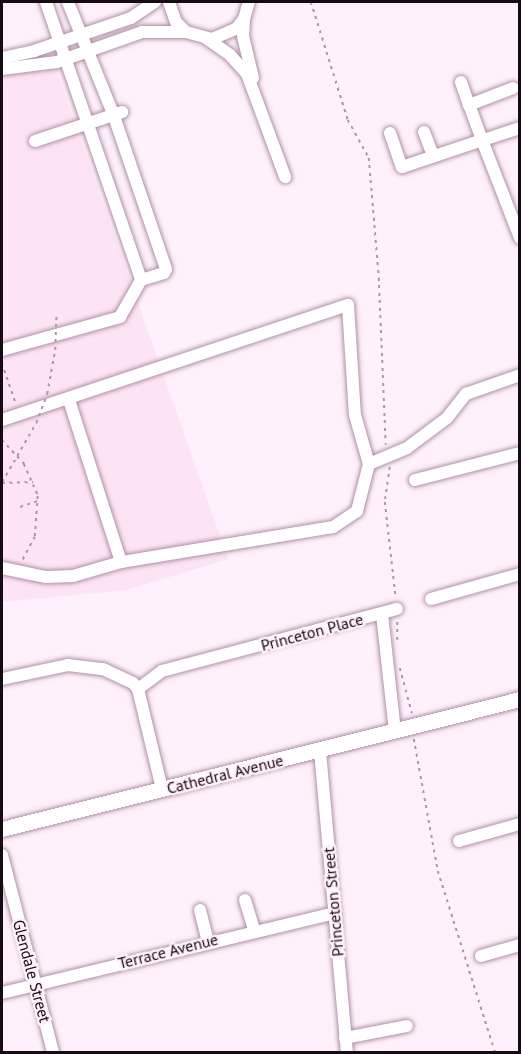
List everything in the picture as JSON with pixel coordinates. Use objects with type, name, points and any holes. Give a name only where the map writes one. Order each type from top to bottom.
[{"type":"main road","name":"Cathedral Avenue","points":[[2,829],[320,751],[519,699]]},
{"type":"street","points":[[46,2],[141,280]]},
{"type":"street","points":[[2,350],[120,317],[141,280],[166,269],[118,114],[80,35],[69,2]]},
{"type":"street","points":[[2,58],[131,18],[155,2]]},
{"type":"street","points":[[170,2],[176,22],[186,32]]},
{"type":"street","points":[[206,39],[225,36],[249,7]]},
{"type":"street","points":[[249,7],[243,36],[254,88],[285,177]]},
{"type":"street","points":[[2,69],[65,58],[142,32],[186,32],[206,39],[230,55],[254,88]]},
{"type":"street","points":[[461,82],[482,140],[516,218],[519,238]]},
{"type":"street","points":[[469,105],[513,88]]},
{"type":"street","points":[[34,141],[118,114]]},
{"type":"street","points":[[390,133],[402,167],[519,128]]},
{"type":"street","points":[[424,132],[433,156]]},
{"type":"street","points":[[2,420],[69,400],[348,305],[356,415],[369,464],[357,511],[333,527],[121,562],[73,576],[46,576],[2,568]]},
{"type":"street","points":[[369,464],[407,448],[447,418],[466,394],[519,375]]},
{"type":"street","points":[[69,400],[121,562]]},
{"type":"street","points":[[416,480],[519,453]]},
{"type":"street","points":[[431,599],[519,574]]},
{"type":"street","points":[[381,614],[397,609]]},
{"type":"street","name":"Princeton Place","points":[[138,690],[162,671],[381,614],[395,731]]},
{"type":"street","points":[[2,679],[68,665],[103,669],[122,676],[138,690],[162,789]]},
{"type":"street","name":"Princeton Street","points":[[320,751],[347,1053]]},
{"type":"street","points":[[459,841],[519,824]]},
{"type":"street","name":"Glendale Street","points":[[2,855],[53,1053]]},
{"type":"street","points":[[245,900],[254,930]]},
{"type":"street","points":[[200,910],[208,941]]},
{"type":"street","name":"Terrace Avenue","points":[[2,993],[208,941],[335,913]]},
{"type":"street","points":[[481,956],[519,945]]},
{"type":"street","points":[[345,1038],[407,1026]]},
{"type":"path","points":[[311,2],[348,120],[369,158],[379,278],[385,457],[391,469],[386,502],[397,609],[396,645]]},
{"type":"path","points":[[2,482],[32,432],[46,394],[55,350],[56,313]]},
{"type":"path","points":[[2,362],[20,415]]},
{"type":"path","points":[[2,440],[24,464],[33,482],[38,501],[35,537],[15,570]]},
{"type":"path","points":[[2,482],[33,482]]},
{"type":"path","points":[[20,507],[38,501]]},
{"type":"path","points":[[399,665],[413,715]]},
{"type":"path","points":[[414,738],[438,871],[495,1053]]},
{"type":"shaded area","points":[[52,58],[228,559],[127,590],[2,602],[2,76]]}]
